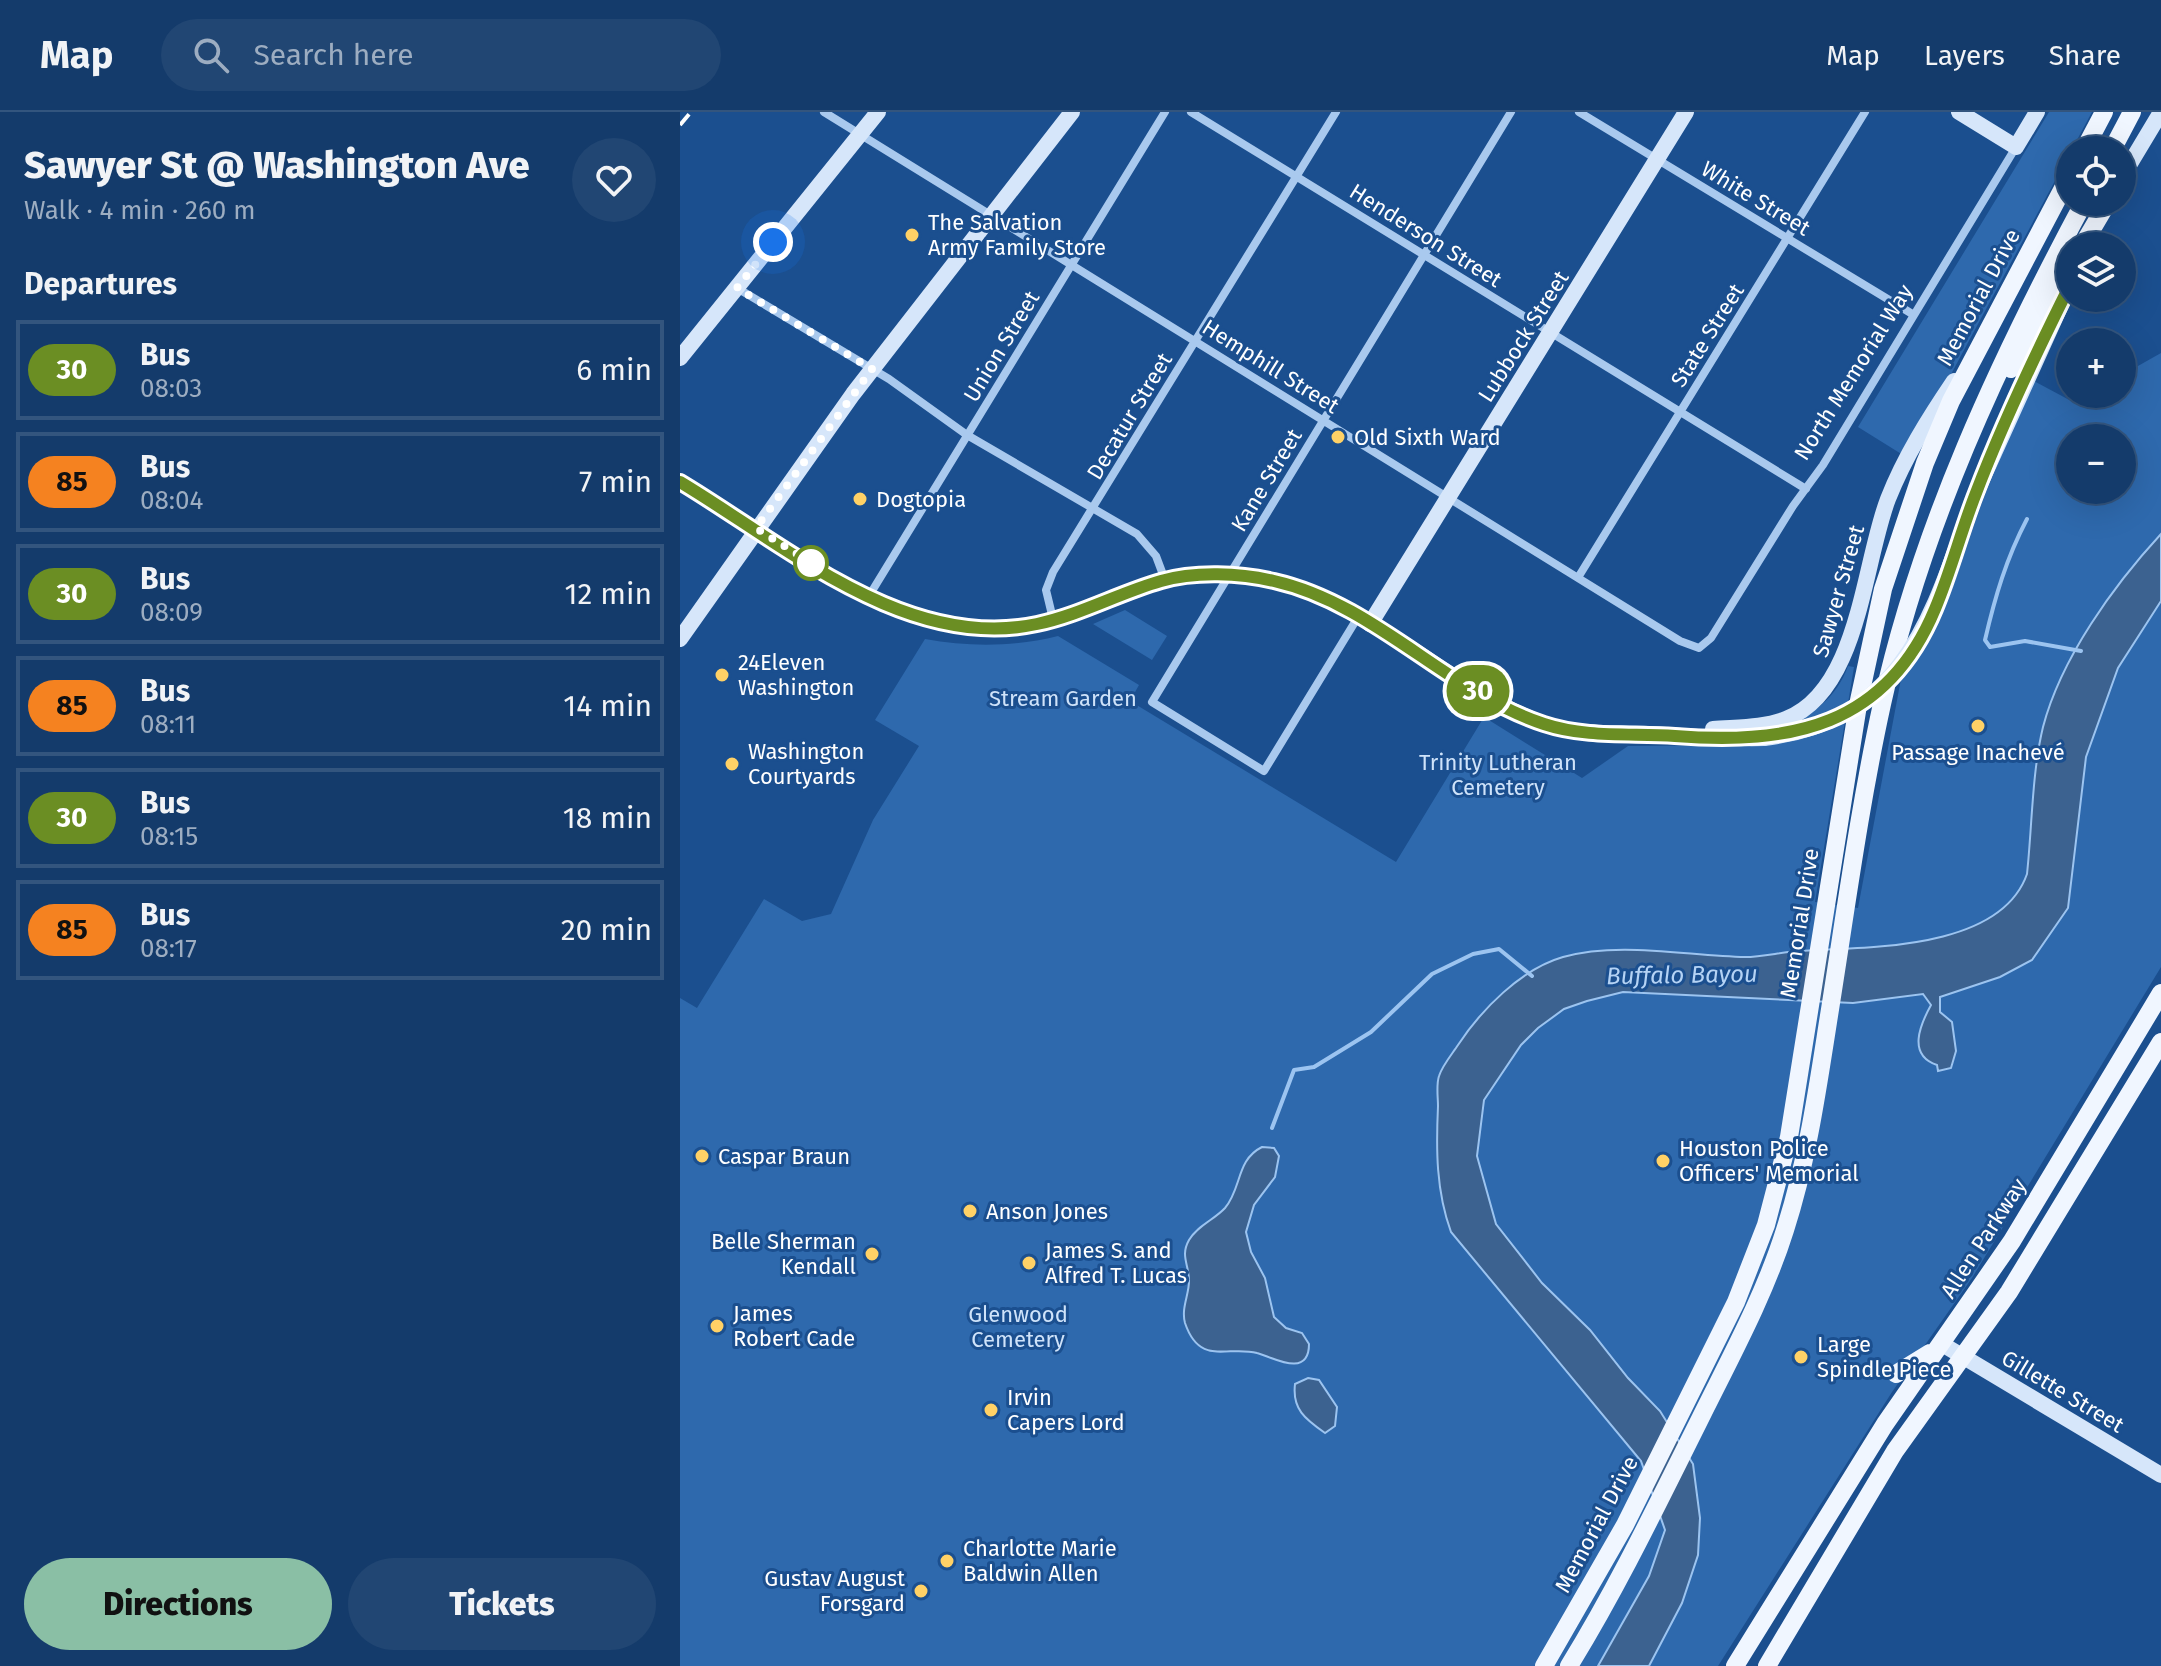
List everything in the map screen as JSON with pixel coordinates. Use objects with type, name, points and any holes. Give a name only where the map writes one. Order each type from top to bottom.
[{"type":"main road","points":[[2091,136],[2104,112]]},
{"type":"main road","points":[[2119,136],[2132,112]]},
{"type":"main road","name":"Memorial Drive","points":[[1544,1666],[1608,1558],[1736,1302],[1766,1225],[1789,1137],[1858,705],[1883,589],[1925,463],[1981,339],[2056,201]]},
{"type":"main road","name":"Memorial Drive","points":[[1569,1666],[1625,1569],[1697,1425],[1754,1310],[1785,1232],[1809,1143],[1849,888],[1894,653],[1934,528],[1970,436],[2038,288],[2077,216]]},
{"type":"main road","points":[[1970,436],[2056,292]]},
{"type":"main road","name":"Allen Parkway","points":[[1735,1666],[1866,1454],[2012,1241],[2161,993]]},
{"type":"main road","points":[[1767,1666],[1895,1451],[2009,1292],[2161,1042]]},
{"type":"main road","points":[[1896,1374],[1942,1344]]},
{"type":"street","name":"Hemphill Street","points":[[824,112],[1680,641],[1699,648]]},
{"type":"street","points":[[680,358],[878,112]]},
{"type":"street","points":[[680,639],[872,369],[1072,112]]},
{"type":"street","name":"Union Street","points":[[867,598],[1165,112]]},
{"type":"street","name":"Henderson Street","points":[[1191,112],[1806,489]]},
{"type":"street","name":"Decatur Street","points":[[1053,619],[1047,596],[1048,581],[1336,112]]},
{"type":"street","name":"Kane Street","points":[[1264,771],[1152,702],[1511,112]]},
{"type":"street","name":"White Street","points":[[1579,112],[1914,315]]},
{"type":"street","name":"Lubbock Street","points":[[1264,771],[1449,498],[1686,112]]},
{"type":"street","name":"State Street","points":[[1579,576],[1865,112]]},
{"type":"street","points":[[1959,112],[2016,147]]},
{"type":"street","name":"North Memorial Way","points":[[1699,648],[1711,638],[1806,489],[2037,112]]},
{"type":"street","points":[[2136,154],[2161,112]]},
{"type":"street","points":[[737,288],[872,369],[967,435],[1147,544],[1156,556],[1165,580]]},
{"type":"street","name":"Sawyer Street","points":[[680,482],[867,598],[916,617],[960,626],[1011,628],[1053,619],[1165,580],[1229,574],[1273,580],[1308,591],[1364,620],[1500,704],[1544,724],[1584,733],[1764,738],[1791,735],[1832,722],[1869,698],[1896,673],[1934,611],[1976,493],[2058,312]]},
{"type":"street","name":"Sawyer Street","points":[[1649,734],[1773,723],[1796,714],[1831,682],[1850,637],[1888,499],[1927,421],[1981,339]]},
{"type":"street","name":"Gillette Street","points":[[1942,1344],[2161,1475]]},
{"type":"green space","points":[[2049,112],[2092,112],[2079,136],[2056,136],[2056,179],[1949,378],[1903,455],[1858,427]]},
{"type":"green space","points":[[2161,353],[2161,967],[1972,1278],[1892,1392],[1718,1666],[680,1666],[680,998],[697,1008],[764,899],[802,921],[831,914],[873,820],[919,746],[875,720],[925,639],[992,645],[1058,636],[1139,685],[1130,701],[1396,862],[1484,717],[1582,778],[1628,746],[1773,745],[1779,727],[1802,718],[1821,705],[1837,688],[1848,666],[1854,667],[1815,902],[1858,908],[1901,679],[1917,659],[1942,614],[1985,495],[2032,380],[2056,393],[2056,408],[2136,408],[2136,367]]},
{"type":"green space","points":[[1125,610],[1167,636],[1152,660],[1093,624]]},
{"type":"water","name":"Buffalo Bayou","points":[[2161,534],[2161,601],[2118,668],[2086,757],[2068,908],[2032,960],[2000,977],[1940,997],[1940,1012],[1952,1022],[1956,1051],[1951,1068],[1938,1071],[1937,1065],[1922,1054],[1919,1047],[1920,1030],[1931,1005],[1923,994],[1853,1003],[1623,992],[1564,1009],[1538,1028],[1521,1045],[1484,1100],[1477,1156],[1496,1224],[1542,1283],[1590,1330],[1628,1378],[1660,1411],[1693,1464],[1700,1518],[1698,1555],[1682,1603],[1649,1666],[1598,1666],[1649,1576],[1665,1530],[1641,1461],[1451,1232],[1442,1201],[1437,1154],[1438,1083],[1442,1068],[1478,1018],[1503,992],[1532,971],[1563,957],[1585,952],[1630,950],[1752,957],[1893,945],[1961,931],[1989,918],[2012,899],[2027,874],[2039,744],[2062,675],[2108,599]]},
{"type":"water","points":[[1262,1147],[1274,1148],[1279,1156],[1275,1177],[1254,1205],[1246,1232],[1251,1252],[1265,1278],[1274,1317],[1286,1328],[1302,1333],[1309,1344],[1303,1361],[1296,1363],[1246,1351],[1207,1350],[1191,1337],[1184,1317],[1189,1281],[1185,1251],[1189,1240],[1225,1208],[1243,1167]]},
{"type":"water","points":[[1308,1378],[1319,1380],[1337,1407],[1335,1426],[1325,1433],[1298,1407],[1295,1384]]},
{"type":"waterway","points":[[2027,519],[2002,578],[1985,640],[1990,647],[2025,641],[2081,651]]},
{"type":"waterway","points":[[1272,1128],[1294,1070],[1314,1067],[1371,1032],[1432,974],[1473,954],[1499,949],[1532,976]]},
{"type":"railway","points":[[680,125],[691,112]]},
{"type":"bus line","name":"30","points":[[680,482],[867,598],[928,620],[960,626],[1011,628],[1087,610],[1165,580],[1229,574],[1273,580],[1339,605],[1500,704],[1544,724],[1584,733],[1695,738],[1791,735],[1832,722],[1869,698],[1902,665],[1925,630],[1976,493],[2057,312]]},
{"type":"place","name":"The Salvation Army Family Store","points":[[912,235]]},
{"type":"place","name":"Old Sixth Ward","points":[[1338,437]]},
{"type":"place","name":"Dogtopia","points":[[860,499]]},
{"type":"place","name":"24Eleven Washington","points":[[722,675]]},
{"type":"place","name":"Passage Inachevé","points":[[1978,726]]},
{"type":"place","name":"Washington Courtyards","points":[[732,764]]},
{"type":"place","name":"Caspar Braun","points":[[702,1156]]},
{"type":"place","name":"Houston Police Officers' Memorial","points":[[1663,1161]]},
{"type":"place","name":"Anson Jones","points":[[970,1211]]},
{"type":"place","name":"Belle Sherman Kendall","points":[[872,1254]]},
{"type":"place","name":"James S. and Alfred T. Lucas","points":[[1029,1263]]},
{"type":"place","name":"James Robert Cade","points":[[717,1326]]},
{"type":"place","name":"Large Spindle Piece","points":[[1801,1357]]},
{"type":"place","name":"Irvin Capers Lord","points":[[991,1410]]},
{"type":"place","name":"Charlotte Marie Baldwin Allen","points":[[947,1561]]},
{"type":"place","name":"Gustav August Forsgard","points":[[921,1591]]},
{"type":"route","points":[[773,242],[737,288],[872,369],[756,528],[811,563]]},
{"type":"park label","name":"Stream Garden","points":[[1063,698]]},
{"type":"park label","name":"Trinity Lutheran Cemetery","points":[[1498,774]]},
{"type":"park label","name":"Glenwood Cemetery","points":[[1018,1326]]}]
